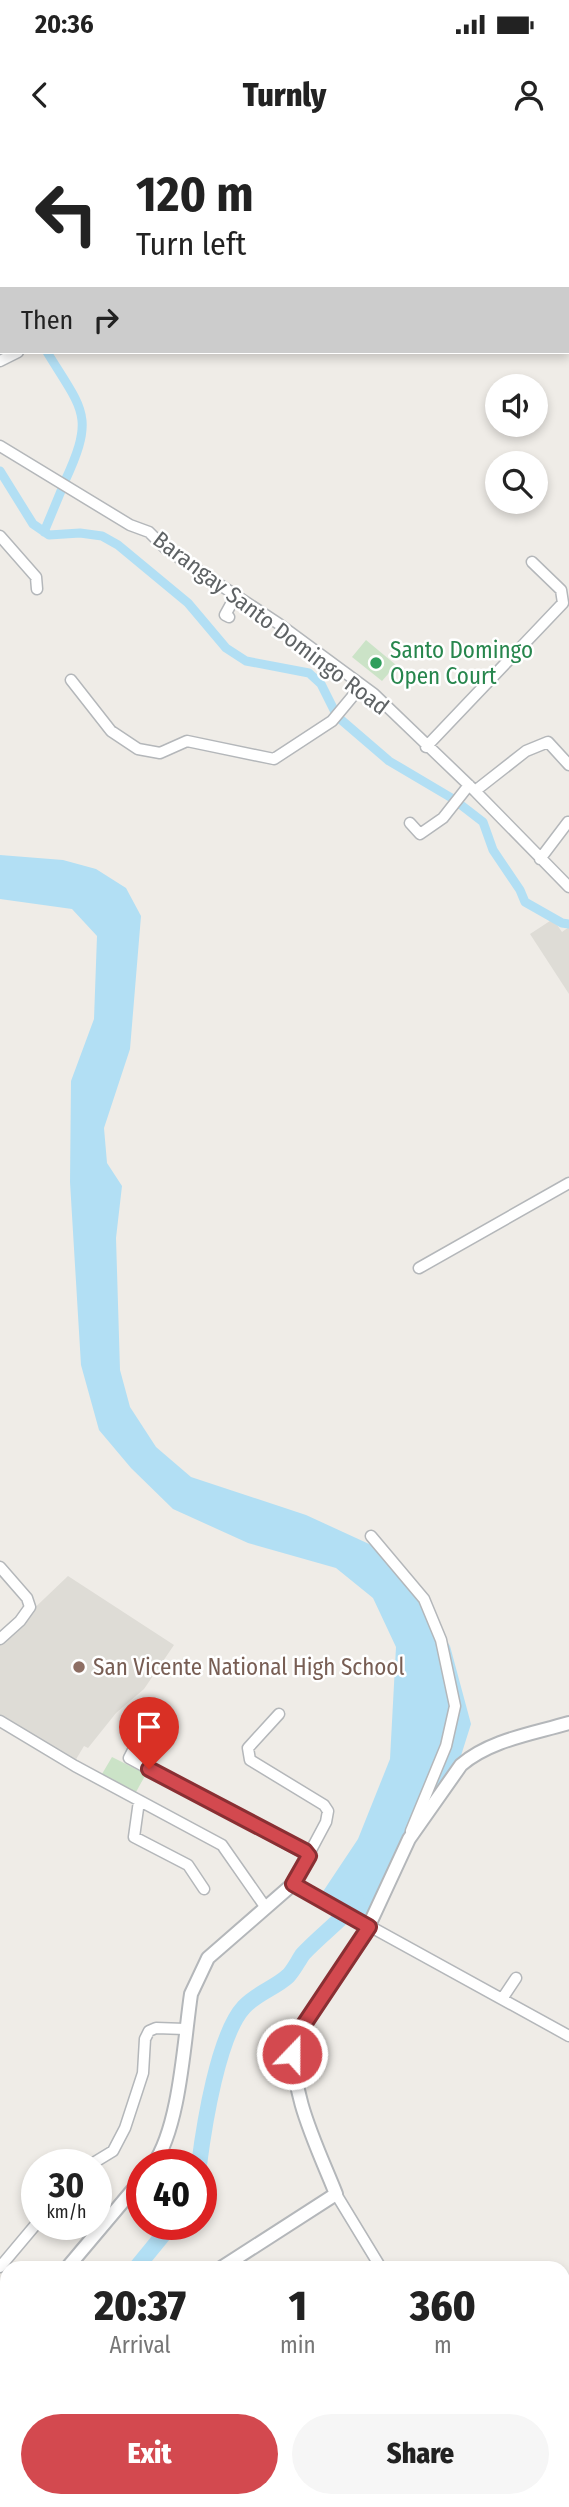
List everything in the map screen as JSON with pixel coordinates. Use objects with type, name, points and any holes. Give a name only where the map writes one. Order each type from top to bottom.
[{"type":"street","name":"Barangay Santo Domingo Road","points":[[0,446],[130,525],[149,532],[159,543],[362,685],[472,788],[569,887]]},
{"type":"street","points":[[0,536],[31,571],[37,589]]},
{"type":"street","points":[[426,747],[563,603],[561,590],[532,562]]},
{"type":"street","points":[[229,617],[225,615],[236,596]]},
{"type":"street","points":[[71,680],[111,731],[138,749],[160,753],[187,741],[274,759],[332,721],[362,685]]},
{"type":"street","points":[[410,823],[420,834],[443,818],[472,788],[526,751],[548,742],[569,765]]},
{"type":"street","points":[[540,859],[568,822]]},
{"type":"street","points":[[419,1268],[569,1183]]},
{"type":"street","points":[[371,1536],[424,1599],[440,1640],[456,1706],[446,1746],[409,1839],[369,1927],[295,2038],[292,2054],[305,2116],[336,2194],[377,2261]]},
{"type":"street","points":[[0,1567],[27,1598],[30,1607],[20,1622],[0,1639]]},
{"type":"street","points":[[139,1709],[138,1714],[147,1723],[166,1733],[171,1726]]},
{"type":"street","points":[[163,2149],[171,2124],[191,1994],[208,1958],[293,1884],[327,1822],[328,1811],[324,1805],[250,1760],[248,1753],[254,1739],[279,1714]]},
{"type":"street","points":[[0,1721],[222,1845],[266,1908]]},
{"type":"street","points":[[147,1723],[129,1758],[305,1851],[309,1856]]},
{"type":"street","points":[[409,1839],[457,1771],[484,1748],[569,1723]]},
{"type":"street","points":[[139,1801],[134,1837],[188,1865],[204,1889]]},
{"type":"street","points":[[293,1884],[569,2036]]},
{"type":"street","points":[[502,1999],[516,1978]]},
{"type":"street","points":[[112,2152],[125,2128],[143,2073],[149,2032],[156,2028],[186,2029]]},
{"type":"street","points":[[232,2261],[336,2194]]},
{"type":"street","points":[[73,2261],[126,2198]]},
{"type":"street","points":[[5,2261],[23,2240]]},
{"type":"shaded area","points":[[553,919],[562,932],[569,927],[569,994],[530,934]]},
{"type":"shaded area","name":"San Vicente National High School","points":[[68,1576],[174,1645],[144,1689],[116,1713],[88,1748],[84,1746],[75,1761],[0,1717],[0,1641]]},
{"type":"green space","name":"Santo Domingo Open Court","points":[[366,640],[396,665],[382,681],[352,657]]},
{"type":"green space","points":[[112,1757],[146,1774],[136,1792],[102,1774]]},
{"type":"water","points":[[0,855],[63,860],[96,869],[126,888],[141,916],[130,1049],[104,1128],[107,1163],[122,1186],[116,1238],[120,1370],[130,1407],[156,1447],[191,1477],[306,1515],[380,1549],[410,1585],[450,1646],[471,1724],[459,1762],[368,1921],[320,1896],[358,1839],[390,1759],[396,1647],[373,1598],[336,1568],[248,1543],[173,1509],[131,1468],[99,1430],[81,1365],[70,1182],[71,1081],[94,1019],[97,936],[72,909],[0,899]]},
{"type":"waterway","points":[[48,354],[77,401],[81,414],[80,442],[64,483]]},
{"type":"waterway","points":[[0,471],[33,524],[49,535],[80,533],[102,536],[118,545],[188,603],[226,648],[246,661],[309,673],[321,684],[335,712]]},
{"type":"waterway","points":[[44,532],[61,491]]},
{"type":"waterway","points":[[339,718],[389,761],[455,800]]},
{"type":"waterway","points":[[461,805],[483,822],[493,850],[525,902],[562,923],[569,924]]},
{"type":"waterway","points":[[201,2149],[220,2059],[235,2020],[249,2002],[288,1976],[303,1954],[357,1902]]},
{"type":"waterway","points":[[142,2261],[159,2240]]},
{"type":"place","name":"Santo Domingo Open Court","points":[[376,663]]},
{"type":"place","name":"San Vicente National High School","points":[[79,1667]]},
{"type":"route","points":[[149,1769],[305,1851],[309,1856],[300,1876],[293,1884],[369,1927],[295,2038],[292,2054]]}]
